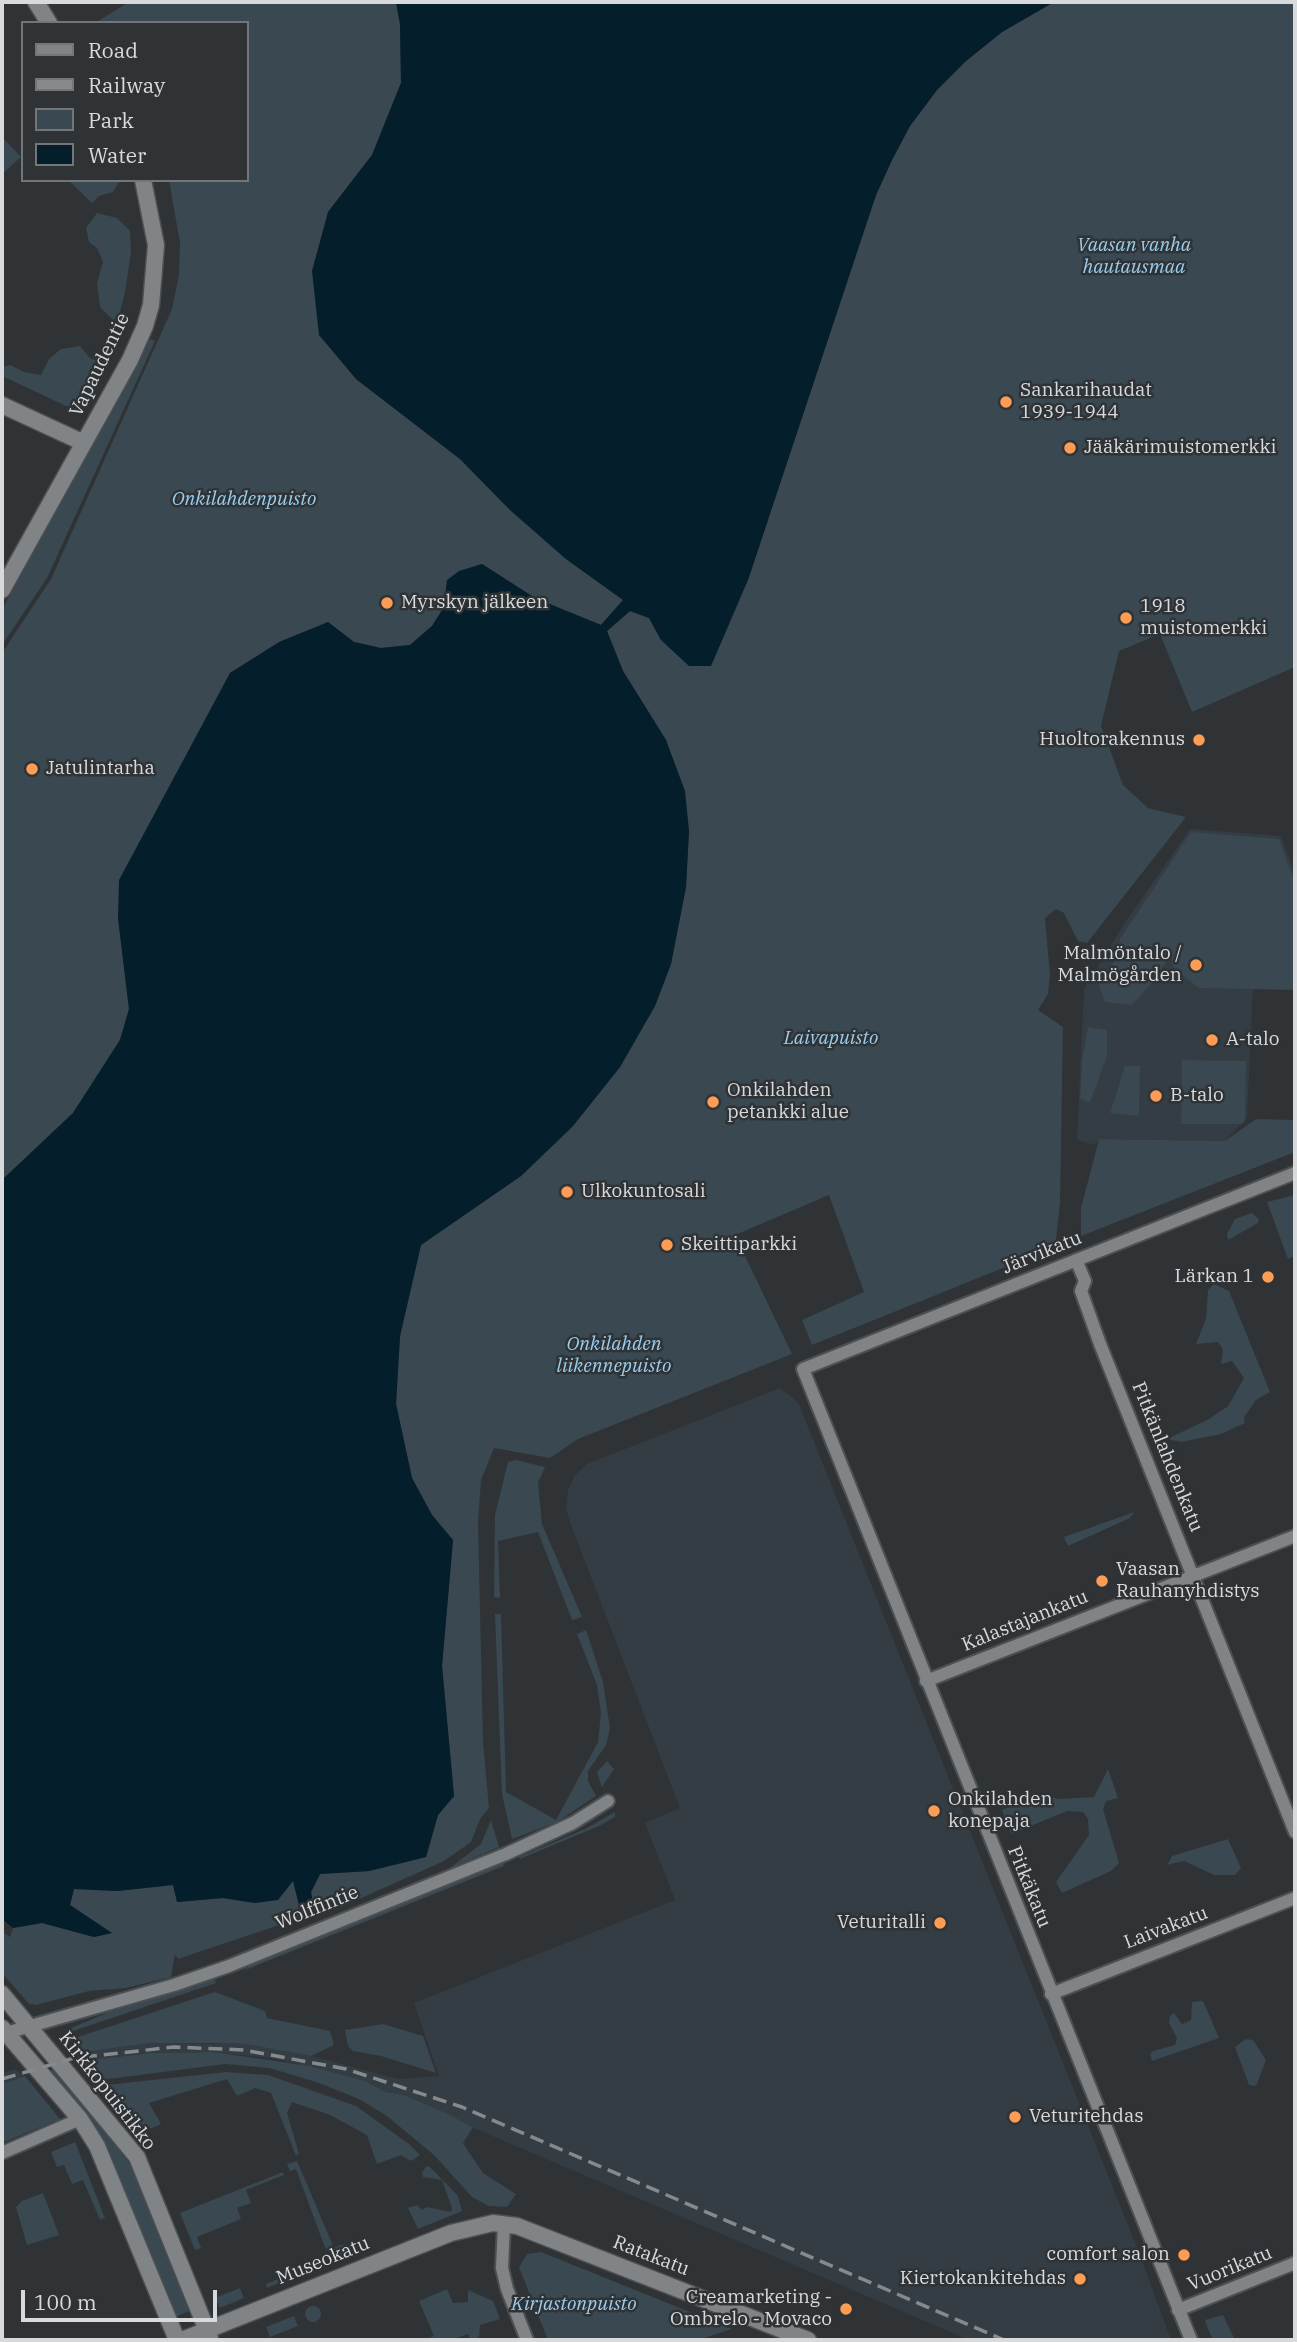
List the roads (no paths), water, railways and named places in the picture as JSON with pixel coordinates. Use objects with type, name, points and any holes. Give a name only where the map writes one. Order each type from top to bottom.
[{"type":"main road","points":[[36,2],[49,21]]},
{"type":"main road","name":"Vapaudentie","points":[[2,590],[130,359],[152,305],[156,245],[143,182]]},
{"type":"main road","points":[[2,405],[84,443]]},
{"type":"main road","points":[[2,1994],[29,2025]]},
{"type":"main road","name":"Kirkkopuistikko","points":[[29,2025],[136,2157],[209,2335]]},
{"type":"main road","name":"Kirkkopuistikko","points":[[4,2030],[80,2119],[107,2168],[179,2340]]},
{"type":"main road","name":"Museokatu","points":[[179,2340],[209,2335],[481,2223]]},
{"type":"main road","name":"Ratakatu","points":[[481,2223],[504,2224],[806,2340]]},
{"type":"street","name":"Järvikatu","points":[[803,1369],[1295,1173]]},
{"type":"street","name":"Pitkänlahdenkatu","points":[[1076,1260],[1085,1281],[1081,1291],[1098,1329],[1100,1344],[1295,1832]]},
{"type":"street","name":"Pitkäkatu","points":[[803,1369],[1191,2340]]},
{"type":"street","name":"Kalastajankatu","points":[[926,1681],[1295,1536]]},
{"type":"street","name":"Wolffintie","points":[[4,2030],[174,1985],[313,1933],[529,1844],[573,1823],[608,1801]]},
{"type":"street","name":"Laivakatu","points":[[1051,1994],[1295,1898]]},
{"type":"street","points":[[2,2153],[80,2119]]},
{"type":"street","points":[[504,2224],[502,2268],[507,2290],[527,2340]]},
{"type":"street","name":"Vuorikatu","points":[[1178,2309],[1295,2263]]},
{"type":"water","points":[[396,2],[1054,2],[1002,32],[966,61],[937,90],[910,126],[892,160],[876,195],[748,580],[711,666],[689,666],[661,640],[649,618],[630,611],[607,631],[623,671],[666,740],[685,791],[689,831],[686,887],[671,964],[655,1006],[620,1067],[573,1126],[521,1176],[421,1245],[400,1336],[396,1404],[412,1478],[432,1515],[453,1540],[442,1666],[454,1796],[438,1815],[426,1857],[369,1871],[320,1874],[311,1892],[313,1904],[300,1909],[293,1881],[278,1900],[255,1903],[223,1898],[177,1902],[173,1885],[117,1891],[74,1889],[70,1905],[112,1933],[94,1937],[42,1923],[13,1928],[2,1919],[2,1180],[73,1113],[120,1040],[129,1009],[118,918],[119,880],[230,673],[279,642],[328,622],[354,642],[381,648],[410,645],[432,626],[444,607],[447,580],[459,571],[482,564],[535,598],[601,625],[623,600],[566,559],[510,510],[460,459],[356,379],[319,335],[312,271],[328,212],[372,155],[401,83],[400,24]]},
{"type":"railway","points":[[2,2079],[74,2058],[174,2047],[244,2050],[346,2069],[462,2107],[1004,2340]]},
{"type":"place","name":"Sankarihaudat 1939-1944","points":[[1006,402]]},
{"type":"place","name":"Jääkärimuistomerkki","points":[[1070,448]]},
{"type":"place","name":"Myrskyn jälkeen","points":[[387,603]]},
{"type":"place","name":"1918 muistomerkki","points":[[1126,618]]},
{"type":"place","name":"Huoltorakennus","points":[[1199,740]]},
{"type":"place","name":"Jatulintarha","points":[[32,769]]},
{"type":"place","name":"Malmöntalo / Malmögården","points":[[1196,965]]},
{"type":"place","name":"A-talo","points":[[1212,1040]]},
{"type":"place","name":"B-talo","points":[[1156,1096]]},
{"type":"place","name":"Onkilahden petankki alue","points":[[713,1102]]},
{"type":"place","name":"Ulkokuntosali","points":[[567,1192]]},
{"type":"place","name":"Skeittiparkki","points":[[667,1245]]},
{"type":"place","name":"Lärkan 1","points":[[1268,1277]]},
{"type":"place","name":"Vaasan Rauhanyhdistys","points":[[1102,1581]]},
{"type":"place","name":"Onkilahden konepaja","points":[[934,1811]]},
{"type":"place","name":"Veturitalli","points":[[940,1923]]},
{"type":"place","name":"Veturitehdas","points":[[1015,2117]]},
{"type":"place","name":"comfort salon","points":[[1184,2255]]},
{"type":"place","name":"Kiertokankitehdas","points":[[1080,2279]]},
{"type":"place","name":"Creamarketing - Ombrelo - Movaco","points":[[846,2309]]},
{"type":"park label","name":"Vaasan vanha hautausmaa","points":[[1134,257]]},
{"type":"park label","name":"Onkilahdenpuisto","points":[[244,500]]},
{"type":"park label","name":"Laivapuisto","points":[[831,1039]]},
{"type":"park label","name":"Onkilahden liikennepuisto","points":[[614,1356]]},
{"type":"park label","name":"Kirjastonpuisto","points":[[574,2305]]}]
